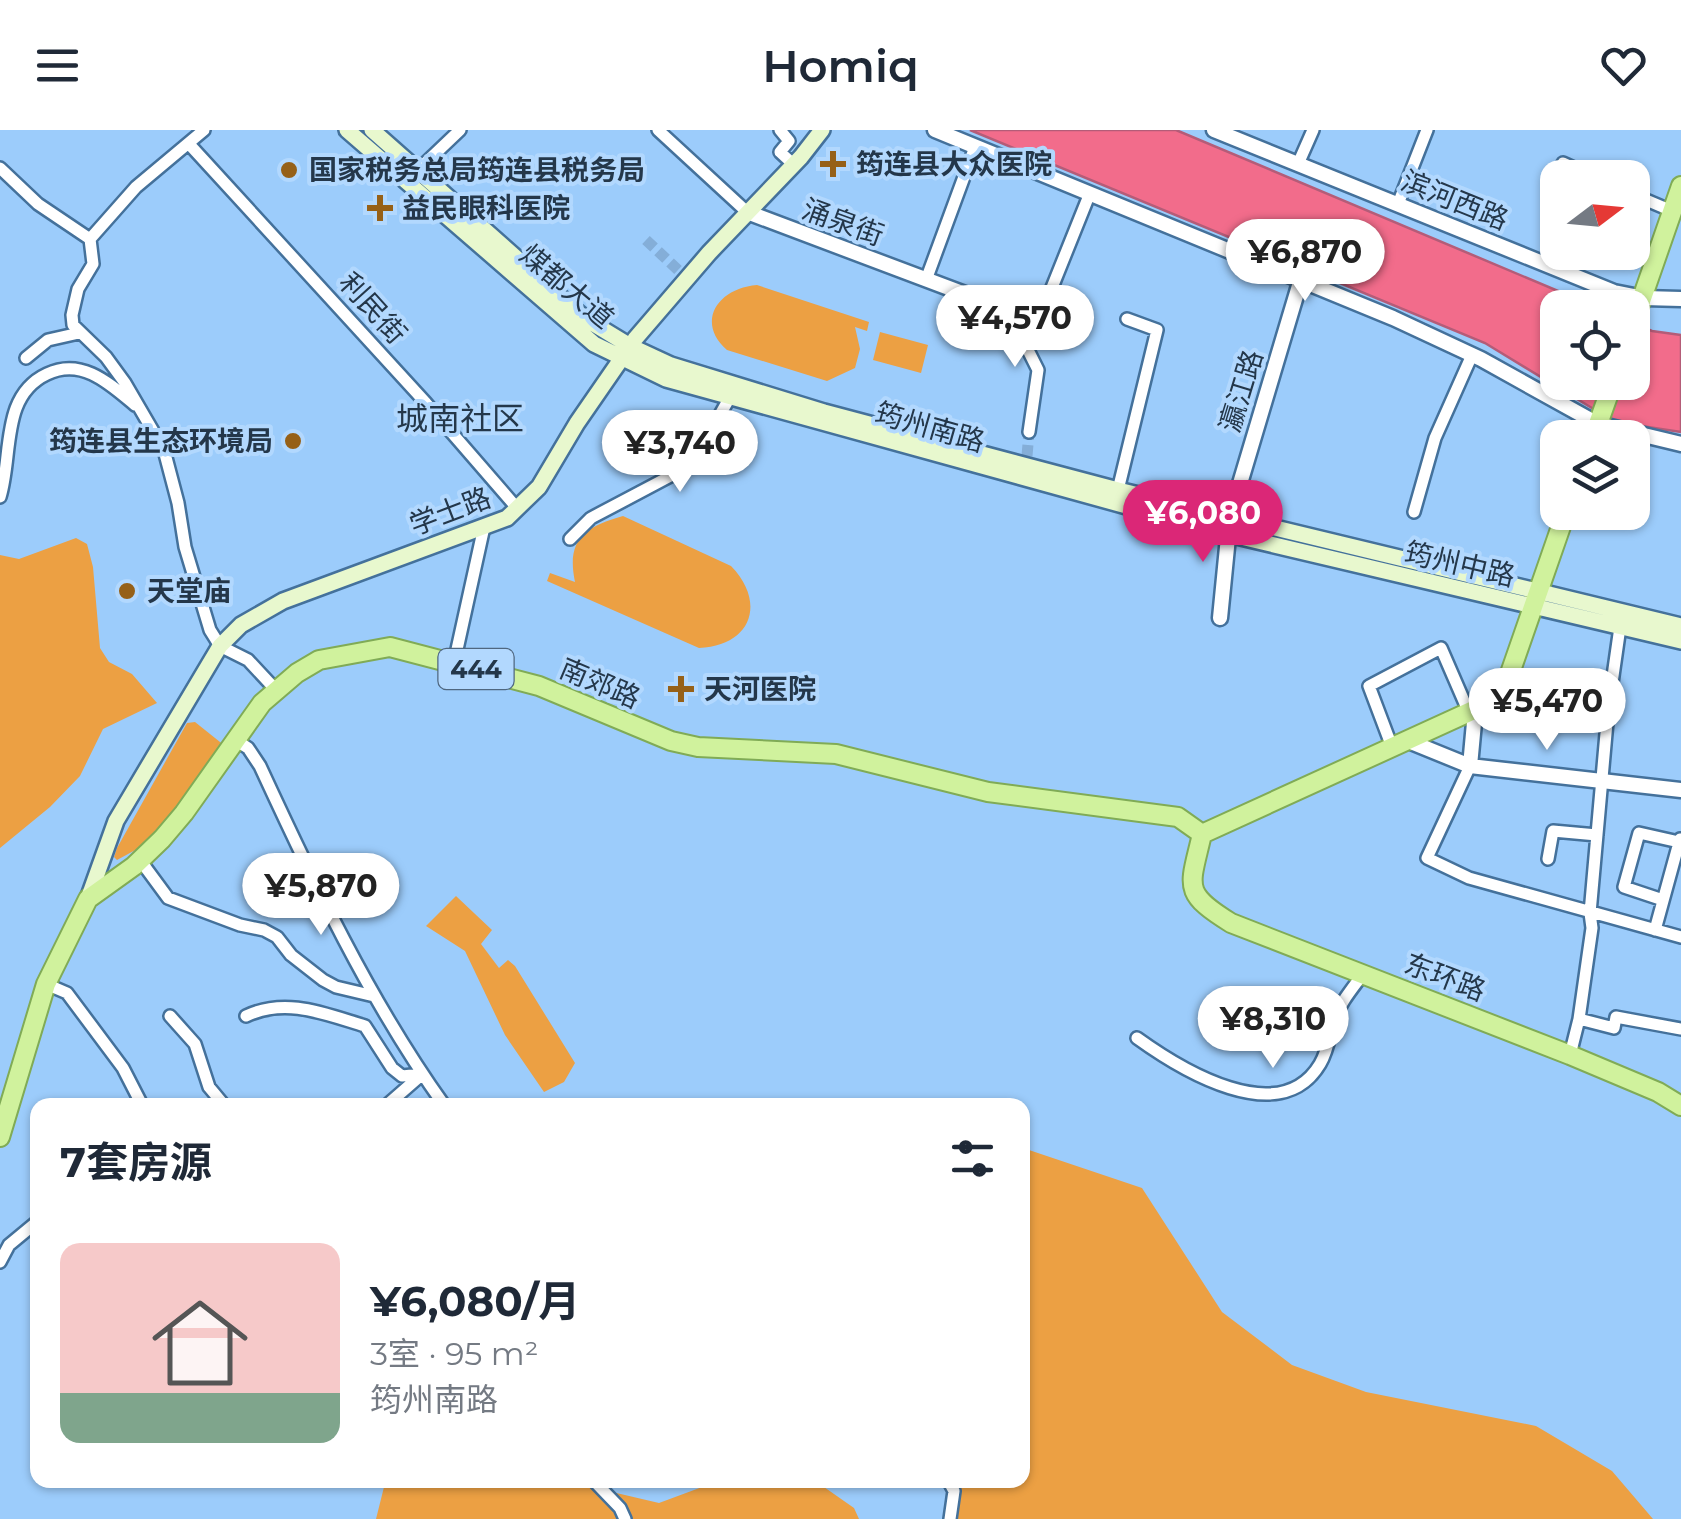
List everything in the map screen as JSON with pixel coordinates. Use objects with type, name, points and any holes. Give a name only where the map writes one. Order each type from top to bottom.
[{"type":"main road","name":"煤都大道","points":[[347,130],[594,344],[626,353]]},
{"type":"main road","name":"煤都大道","points":[[372,130],[626,353]]},
{"type":"main road","name":"学士路","points":[[88,899],[116,821],[220,646],[241,625],[282,601],[506,518],[539,487],[577,422],[683,274],[822,130]]},
{"type":"main road","points":[[1647,290],[1681,186]]},
{"type":"main road","name":"筠州南路","points":[[626,353],[666,379],[1228,534]]},
{"type":"main road","name":"筠州南路","points":[[626,353],[824,412],[1026,461],[1118,490],[1230,517]]},
{"type":"main road","name":"筠州中路","points":[[1230,517],[1535,600],[1620,628],[1681,641]]},
{"type":"main road","points":[[1202,834],[1489,704],[1508,679],[1560,530]]},
{"type":"main road","name":"筠州中路","points":[[1228,534],[1535,600],[1681,626]]},
{"type":"main road","name":"南郊路","points":[[0,1137],[46,984],[88,899],[140,860],[184,813],[262,703],[319,660],[390,646],[539,686],[671,742],[698,747],[836,754],[988,792],[1178,817],[1202,834]]},
{"type":"main road","name":"东环路","points":[[1202,834],[1192,878],[1196,896],[1202,905],[1230,923],[1570,1055],[1658,1092],[1681,1106]]},
{"type":"street","points":[[204,130],[136,187],[90,240],[92,264],[78,289],[72,315],[78,333],[106,357],[164,450],[185,547],[209,627],[220,646],[248,660],[276,690]]},
{"type":"street","points":[[418,170],[460,130]]},
{"type":"street","name":"涌泉街","points":[[658,130],[747,212],[1034,320]]},
{"type":"street","points":[[780,130],[789,140],[780,152],[793,164]]},
{"type":"street","points":[[934,130],[1301,278],[1472,355],[1578,420]]},
{"type":"street","name":"滨河西路","points":[[1214,130],[1566,268],[1610,290]]},
{"type":"street","points":[[1298,164],[1313,130]]},
{"type":"street","points":[[1398,204],[1427,130]]},
{"type":"street","name":"利民街","points":[[190,144],[517,508]]},
{"type":"street","points":[[926,280],[975,147]]},
{"type":"street","points":[[0,168],[38,204],[90,240]]},
{"type":"street","points":[[1029,432],[1038,370],[1026,346],[1090,193]]},
{"type":"street","points":[[1650,202],[1672,211]]},
{"type":"street","name":"瀛江路","points":[[1220,618],[1230,517],[1301,278]]},
{"type":"street","name":"滨河西路","points":[[1650,298],[1681,299]]},
{"type":"street","points":[[1118,490],[1157,330],[1126,319]]},
{"type":"street","points":[[26,358],[48,340],[78,333]]},
{"type":"street","points":[[1414,512],[1435,438],[1472,355]]},
{"type":"street","points":[[0,497],[14,415],[21,393],[36,379],[56,370],[75,368],[92,373],[142,411]]},
{"type":"street","points":[[570,539],[591,518],[678,472],[703,444],[730,397]]},
{"type":"street","points":[[1650,439],[1681,444]]},
{"type":"street","points":[[454,663],[484,527]]},
{"type":"street","points":[[1570,1055],[1580,1019],[1592,928],[1590,913],[1602,781],[1620,628]]},
{"type":"street","points":[[1681,790],[1470,766],[1399,743],[1368,686],[1441,648],[1467,708],[1475,712],[1470,766],[1427,858],[1469,878],[1681,936]]},
{"type":"street","points":[[234,739],[248,748],[260,766],[316,886],[374,996],[439,1098]]},
{"type":"street","points":[[1548,860],[1553,831],[1597,835]]},
{"type":"street","points":[[1654,930],[1679,847],[1640,833],[1624,887],[1663,900]]},
{"type":"street","points":[[140,860],[168,898],[240,926],[264,930],[277,937],[322,980],[374,996]]},
{"type":"street","points":[[1137,1038],[1156,1052],[1251,1096],[1287,1089],[1299,1085],[1318,1068],[1335,1017],[1363,974]]},
{"type":"street","points":[[46,984],[74,1002],[123,1068],[138,1098]]},
{"type":"street","points":[[246,1016],[264,1008],[305,1008],[365,1026],[392,1068],[402,1076],[422,1074]]},
{"type":"street","points":[[170,1016],[195,1044],[209,1087],[218,1098]]},
{"type":"street","points":[[1580,1019],[1614,1028],[1616,1017],[1681,1029]]},
{"type":"street","points":[[392,1098],[422,1074]]},
{"type":"street","points":[[0,1262],[9,1245],[30,1228]]},
{"type":"street","points":[[601,1488],[626,1519]]},
{"type":"street","points":[[950,1519],[952,1488]]},
{"type":"shaded area","points":[[970,130],[1176,130],[1556,290],[1540,290],[1540,376],[1485,343]]},
{"type":"shaded area","points":[[757,285],[869,322],[867,331],[855,327],[860,349],[855,368],[827,381],[727,350],[713,328],[715,308],[731,292]]},
{"type":"shaded area","points":[[1650,330],[1681,335],[1681,432],[1650,427],[1650,420],[1612,420],[1579,400],[1650,400]]},
{"type":"shaded area","points":[[880,332],[928,345],[921,373],[873,360]]},
{"type":"shaded area","points":[[623,516],[731,566],[748,594],[748,620],[741,631],[731,640],[699,648],[547,581],[550,573],[575,582],[573,555],[581,537],[598,525]]},
{"type":"shaded area","points":[[76,538],[87,544],[93,567],[100,648],[109,662],[132,674],[157,703],[103,729],[80,776],[0,848],[0,555],[19,559]]},
{"type":"shaded area","points":[[195,722],[225,746],[152,841],[117,860],[117,848],[187,723]]},
{"type":"shaded area","points":[[456,896],[492,930],[481,944],[499,968],[508,960],[515,966],[575,1063],[564,1082],[544,1092],[505,1035],[465,951],[426,926]]},
{"type":"shaded area","points":[[1030,1150],[1142,1188],[1222,1312],[1292,1365],[1366,1392],[1536,1426],[1612,1471],[1653,1519],[948,1519],[954,1488],[1030,1488]]},
{"type":"shaded area","points":[[384,1488],[595,1488],[659,1503],[699,1488],[825,1488],[854,1508],[859,1519],[376,1519]]},
{"type":"tunnel","points":[[646,240],[678,270]]},
{"type":"tunnel","points":[[1027,456],[1029,432]]},
{"type":"place","name":"筠连县大众医院","points":[[833,164]]},
{"type":"place","name":"国家税务总局筠连县税务局","points":[[289,170]]},
{"type":"place","name":"益民眼科医院","points":[[380,208]]},
{"type":"place","name":"筠连县生态环境局","points":[[293,441]]},
{"type":"place","name":"天堂庙","points":[[127,591]]},
{"type":"place","name":"天河医院","points":[[681,689]]},
{"type":"district","name":"城南社区","points":[[460,419]]}]
